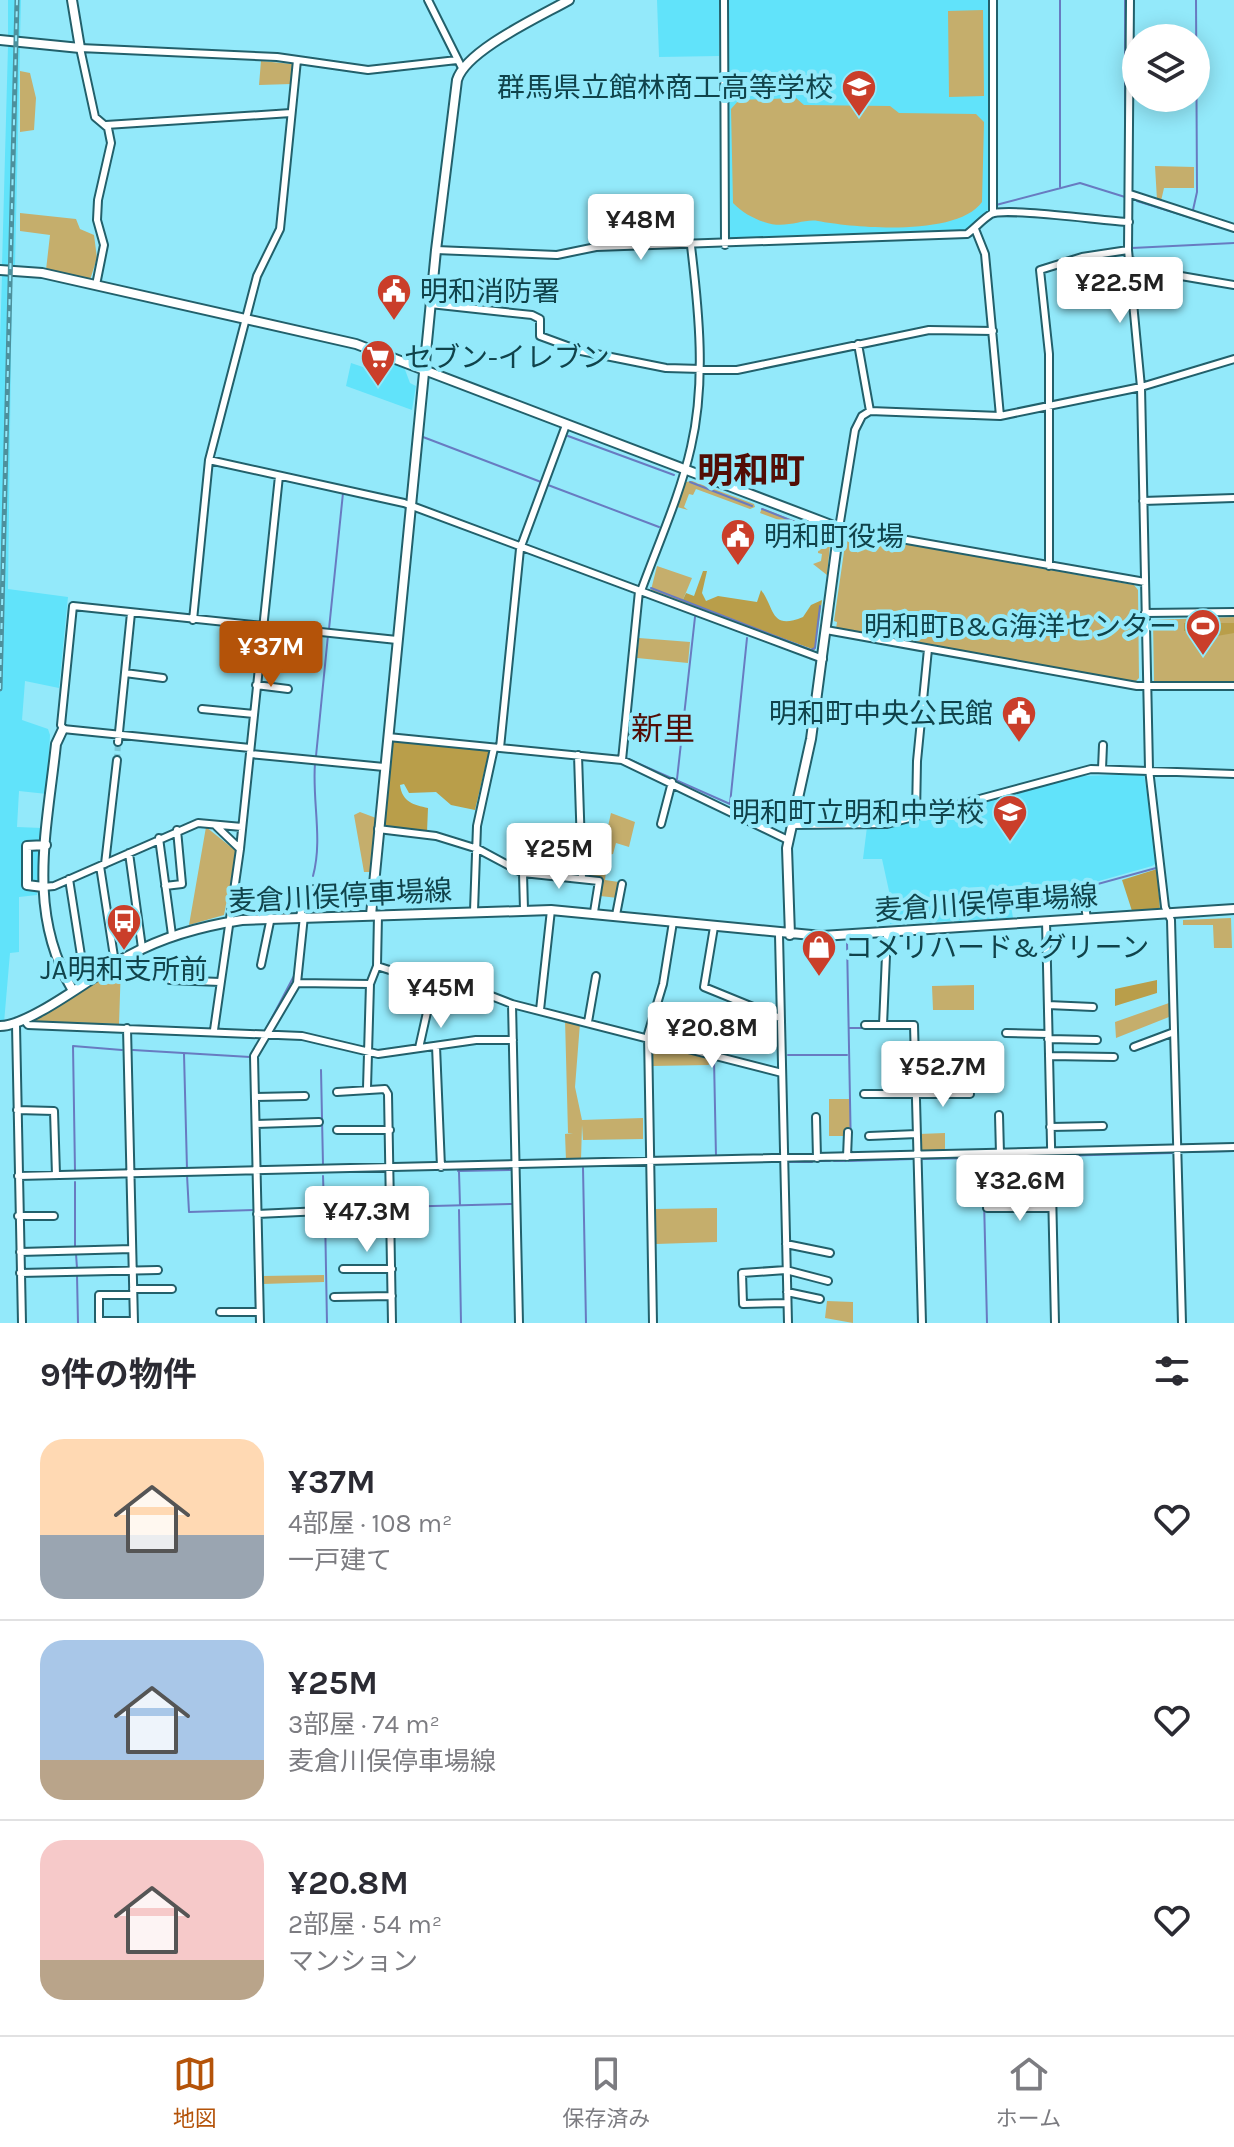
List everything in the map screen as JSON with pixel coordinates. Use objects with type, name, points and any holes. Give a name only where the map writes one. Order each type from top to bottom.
[{"type":"street","points":[[72,0],[95,117],[106,125],[111,143],[98,200],[97,220],[104,245],[96,285]]},
{"type":"street","points":[[367,1088],[370,984],[377,966],[372,893],[430,304],[460,64],[428,0]]},
{"type":"street","points":[[0,40],[80,48],[297,60],[368,70],[460,64],[569,0]]},
{"type":"street","points":[[724,0],[725,245]]},
{"type":"street","points":[[993,0],[993,213]]},
{"type":"street","points":[[1130,0],[1128,260],[1141,387],[1149,769],[1168,914],[1174,1032],[1182,1323]]},
{"type":"street","points":[[193,620],[209,460],[257,276],[280,229],[297,60]]},
{"type":"street","points":[[106,125],[291,113]]},
{"type":"street","points":[[1130,194],[1234,228]]},
{"type":"street","points":[[436,250],[557,255],[596,247],[725,245],[967,234],[993,213],[1012,209],[1046,216],[1129,222]]},
{"type":"street","points":[[975,229],[985,254],[1000,416]]},
{"type":"street","points":[[622,760],[640,591],[685,471],[698,409],[699,309],[691,246]]},
{"type":"street","points":[[1049,566],[1049,354],[1040,270],[1082,257],[1128,250]]},
{"type":"street","points":[[1128,260],[1181,276],[1234,285]]},
{"type":"street","points":[[0,270],[42,273],[356,344],[839,528],[1145,582]]},
{"type":"street","points":[[430,304],[532,315],[540,319],[540,336],[570,347],[666,368],[698,370],[737,370],[929,330],[993,331]]},
{"type":"street","points":[[858,344],[870,411]]},
{"type":"street","points":[[790,935],[788,840],[808,756],[839,528],[855,430],[862,416],[870,411],[1000,416],[1141,387],[1234,359]]},
{"type":"street","points":[[474,911],[477,826],[497,748],[520,549],[566,425]]},
{"type":"street","points":[[209,460],[410,506],[823,659]]},
{"type":"street","points":[[214,1030],[227,922],[240,849],[279,476]]},
{"type":"street","points":[[1143,501],[1234,498]]},
{"type":"street","points":[[72,989],[55,960],[49,939],[43,887],[56,744],[63,729],[73,606],[397,640]]},
{"type":"street","points":[[1145,613],[1234,612]]},
{"type":"street","points":[[119,738],[131,613]]},
{"type":"street","points":[[826,630],[1146,687],[1234,686]]},
{"type":"street","points":[[916,815],[917,761],[928,649]]},
{"type":"street","points":[[125,673],[163,678]]},
{"type":"street","points":[[256,685],[288,689]]},
{"type":"street","points":[[202,709],[254,714]]},
{"type":"street","points":[[63,729],[384,767]]},
{"type":"street","points":[[388,737],[622,760],[788,840]]},
{"type":"street","points":[[1102,769],[1103,745]]},
{"type":"street","points":[[578,755],[582,878]]},
{"type":"street","points":[[115,963],[103,865],[117,760]]},
{"type":"street","points":[[792,825],[887,824],[1035,783],[1102,769],[1234,774]]},
{"type":"street","points":[[661,824],[672,782]]},
{"type":"street","points":[[46,845],[27,846],[27,885],[43,887],[69,879],[198,823],[242,827]]},
{"type":"street","points":[[215,824],[240,849]]},
{"type":"street","points":[[378,829],[436,836],[478,849],[523,873],[599,881],[594,912]]},
{"type":"street","points":[[165,886],[182,884],[177,830]]},
{"type":"street","points":[[159,838],[172,935]]},
{"type":"street","points":[[129,853],[142,948]]},
{"type":"street","points":[[523,873],[524,910]]},
{"type":"street","points":[[69,879],[85,981]]},
{"type":"street","points":[[616,915],[622,884]]},
{"type":"street","points":[[260,1323],[254,1056],[297,983],[307,889],[372,893]]},
{"type":"street","points":[[1083,892],[1087,919]]},
{"type":"street","name":"麦倉川俣停車場線","points":[[0,1026],[20,1023],[115,963],[172,935],[227,922],[271,917],[551,910],[594,912],[790,935],[887,932],[1234,909]]},
{"type":"street","points":[[540,1010],[551,910]]},
{"type":"street","points":[[261,965],[271,917]]},
{"type":"street","points":[[1046,921],[1055,1323]]},
{"type":"street","points":[[653,1323],[648,1038],[663,984],[673,922]]},
{"type":"street","points":[[714,927],[704,987],[780,1018]]},
{"type":"street","points":[[883,1025],[887,932]]},
{"type":"street","points":[[779,935],[788,1323]]},
{"type":"street","points":[[377,966],[463,985],[512,1004],[782,1073]]},
{"type":"street","points":[[588,1022],[596,976]]},
{"type":"street","points":[[170,980],[220,982]]},
{"type":"street","points":[[419,1048],[434,981]]},
{"type":"street","points":[[297,983],[370,984]]},
{"type":"street","points":[[512,1004],[519,1323]]},
{"type":"street","points":[[1048,1005],[1093,1007]]},
{"type":"street","points":[[22,1323],[17,1110],[20,1023],[268,1033],[302,1036],[369,1053],[513,1040]]},
{"type":"street","points":[[865,1025],[914,1025],[922,1323]]},
{"type":"street","points":[[127,1028],[132,1174],[132,1249],[133,1270],[133,1292],[134,1322],[99,1321],[99,1295],[133,1292],[172,1289]]},
{"type":"street","points":[[1134,1047],[1174,1032]]},
{"type":"street","points":[[1006,1033],[1097,1040]]},
{"type":"street","points":[[436,1046],[441,1167]]},
{"type":"street","points":[[1049,1056],[1114,1057]]},
{"type":"street","points":[[337,1092],[367,1088],[385,1089],[388,1094],[392,1323]]},
{"type":"street","points":[[864,1094],[970,1094]]},
{"type":"street","points":[[255,1097],[305,1096]]},
{"type":"street","points":[[17,1110],[54,1111],[56,1175]]},
{"type":"street","points":[[999,1115],[1000,1154]]},
{"type":"street","points":[[816,1117],[817,1158]]},
{"type":"street","points":[[256,1124],[319,1122]]},
{"type":"street","points":[[1050,1127],[1103,1126]]},
{"type":"street","points":[[337,1130],[390,1130]]},
{"type":"street","points":[[847,1157],[848,1132]]},
{"type":"street","points":[[869,1136],[917,1134]]},
{"type":"street","points":[[18,1176],[1234,1147]]},
{"type":"street","points":[[257,1214],[391,1207]]},
{"type":"street","points":[[987,1208],[1052,1208]]},
{"type":"street","points":[[18,1216],[54,1216]]},
{"type":"street","points":[[786,1244],[830,1253]]},
{"type":"street","points":[[20,1252],[132,1249]]},
{"type":"street","points":[[343,1269],[392,1269]]},
{"type":"street","points":[[20,1273],[158,1270]]},
{"type":"street","points":[[787,1303],[746,1304],[742,1301],[743,1272],[786,1270],[828,1281]]},
{"type":"street","points":[[787,1292],[820,1299]]},
{"type":"street","points":[[334,1297],[392,1296]]},
{"type":"street","points":[[220,1312],[259,1312]]},
{"type":"shaded area","points":[[8,0],[21,0],[20,40],[8,39]]},
{"type":"shaded area","points":[[657,0],[719,0],[719,56],[659,57]]},
{"type":"shaded area","name":"群馬県立館林商工高等学校","points":[[728,0],[989,0],[989,212],[964,231],[733,241],[728,236]]},
{"type":"shaded area","points":[[983,10],[984,96],[949,97],[948,11]]},
{"type":"shaded area","points":[[8,46],[20,46],[15,266],[2,266]]},
{"type":"shaded area","points":[[261,61],[292,64],[291,84],[259,85]]},
{"type":"shaded area","points":[[20,71],[30,73],[36,98],[34,130],[20,132]]},
{"type":"shaded area","points":[[796,98],[804,105],[890,106],[899,113],[976,114],[984,122],[982,202],[969,213],[951,221],[904,227],[812,221],[780,225],[751,217],[733,203],[731,109],[739,100]]},
{"type":"shaded area","points":[[1155,166],[1194,167],[1194,188],[1164,188],[1161,201],[1157,200]]},
{"type":"shaded area","points":[[20,213],[76,219],[80,229],[94,235],[97,258],[90,280],[46,270],[50,235],[20,231]]},
{"type":"shaded area","points":[[12,274],[8,589],[68,597],[59,688],[25,681],[22,720],[48,729],[50,735],[47,794],[19,791],[17,827],[42,828],[37,895],[19,897],[19,952],[10,953],[4,1023],[0,1022],[0,341],[2,275]]},
{"type":"shaded area","points":[[373,355],[404,367],[410,383],[416,386],[412,410],[346,386],[351,363],[369,369]]},
{"type":"shaded area","points":[[692,481],[755,507],[750,509],[696,489],[693,495],[689,494],[684,507],[688,510],[677,507],[686,482]]},
{"type":"shaded area","points":[[762,508],[831,535],[827,575],[813,564],[821,561],[822,554],[818,553],[819,541],[813,540],[814,533],[760,513]]},
{"type":"shaded area","points":[[851,534],[1134,585],[1138,590],[1139,678],[1135,682],[836,629],[837,622],[834,621],[846,538]]},
{"type":"shaded area","points":[[657,566],[692,578],[682,602],[651,590]]},
{"type":"shaded area","points":[[703,571],[707,571],[702,593],[706,601],[718,596],[757,602],[761,590],[775,616],[784,621],[803,617],[811,605],[822,600],[815,650],[682,602],[686,593],[694,596]]},
{"type":"shaded area","points":[[1234,617],[1234,683],[1154,681],[1153,620]]},
{"type":"shaded area","points":[[1184,623],[1234,623],[1234,633],[1217,636],[1216,631],[1205,628],[1184,631]]},
{"type":"shaded area","points":[[639,638],[690,642],[688,663],[637,658]]},
{"type":"shaded area","points":[[392,740],[489,751],[475,810],[451,805],[436,792],[409,793],[404,784],[400,785],[406,799],[428,808],[427,832],[382,826]]},
{"type":"shaded area","name":"明和町立明和中学校","points":[[1144,774],[1158,862],[1152,866],[1011,906],[1013,918],[890,924],[889,891],[882,859],[863,859],[867,827],[887,827],[1082,776]]},
{"type":"shaded area","points":[[360,812],[376,818],[371,872],[364,872],[354,815]]},
{"type":"shaded area","points":[[611,813],[635,822],[629,847],[616,843],[613,854],[608,855],[605,880],[619,882],[618,898],[600,896],[602,880],[585,875],[583,844],[604,844]]},
{"type":"shaded area","points":[[206,827],[236,851],[236,855],[224,915],[189,925]]},
{"type":"shaded area","points":[[1157,869],[1160,910],[1132,911],[1122,880]]},
{"type":"shaded area","points":[[1231,918],[1232,948],[1214,948],[1213,925],[1183,925],[1183,920]]},
{"type":"shaded area","points":[[121,965],[119,1024],[33,1021],[32,1018]]},
{"type":"shaded area","points":[[1157,980],[1157,993],[1115,1006],[1115,989]]},
{"type":"shaded area","points":[[974,985],[974,1010],[933,1010],[932,986]]},
{"type":"shaded area","points":[[1169,1003],[1169,1017],[1116,1038],[1115,1022]]},
{"type":"shaded area","points":[[565,1019],[580,1023],[575,1087],[582,1120],[643,1118],[643,1139],[583,1140],[582,1125],[581,1160],[566,1160],[565,1134],[573,1133],[568,1133]]},
{"type":"shaded area","points":[[652,1044],[708,1059],[709,1065],[651,1066]]},
{"type":"shaded area","points":[[829,1099],[850,1099],[850,1136],[829,1136]]},
{"type":"shaded area","points":[[945,1133],[945,1153],[919,1152],[919,1134]]},
{"type":"shaded area","points":[[717,1208],[717,1242],[656,1244],[654,1209]]},
{"type":"shaded area","points":[[324,1275],[324,1282],[263,1284],[262,1276]]},
{"type":"shaded area","points":[[827,1301],[853,1302],[853,1323],[825,1318]]},
{"type":"waterway","points":[[1060,0],[1060,187]]},
{"type":"waterway","points":[[996,205],[1080,183],[1125,197],[1125,0]]},
{"type":"waterway","points":[[1193,210],[1197,192],[1196,0]]},
{"type":"waterway","points":[[1137,201],[1234,231]]},
{"type":"waterway","points":[[1132,248],[1234,243]]},
{"type":"waterway","points":[[568,436],[674,475]]},
{"type":"waterway","points":[[423,437],[541,482]]},
{"type":"waterway","points":[[690,482],[752,506]]},
{"type":"waterway","points":[[548,485],[659,527]]},
{"type":"waterway","points":[[329,629],[343,493]]},
{"type":"waterway","points":[[762,509],[828,535]]},
{"type":"waterway","points":[[651,588],[811,650],[815,648],[820,606]]},
{"type":"waterway","points":[[677,779],[695,617]]},
{"type":"waterway","points":[[316,756],[328,635]]},
{"type":"waterway","points":[[626,758],[730,804],[747,638]]},
{"type":"waterway","points":[[313,876],[317,848],[315,763]]},
{"type":"waterway","points":[[1014,907],[1156,868]]},
{"type":"waterway","points":[[847,941],[851,1153]]},
{"type":"waterway","points":[[266,1029],[295,974]]},
{"type":"waterway","points":[[849,1028],[865,1028]]},
{"type":"waterway","points":[[75,1171],[73,1046],[122,1050]]},
{"type":"waterway","points":[[133,1050],[250,1057]]},
{"type":"waterway","points":[[184,1054],[187,1169]]},
{"type":"waterway","points":[[788,1055],[847,1055]]},
{"type":"waterway","points":[[714,1059],[716,1157]]},
{"type":"waterway","points":[[321,1070],[323,1165]]},
{"type":"waterway","points":[[762,1071],[776,1075]]},
{"type":"waterway","points":[[1183,1152],[1234,1151]]},
{"type":"waterway","points":[[1055,1156],[1172,1153]]},
{"type":"waterway","points":[[1017,1157],[1047,1156]]},
{"type":"waterway","points":[[987,1323],[983,1158],[1012,1157]]},
{"type":"waterway","points":[[922,1159],[978,1158]]},
{"type":"waterway","points":[[849,1161],[913,1159]]},
{"type":"waterway","points":[[818,1161],[830,1161]]},
{"type":"waterway","points":[[834,1161],[845,1161]]},
{"type":"waterway","points":[[788,1162],[812,1162]]},
{"type":"waterway","points":[[583,1168],[586,1323]]},
{"type":"waterway","points":[[458,1171],[512,1170]]},
{"type":"waterway","points":[[459,1172],[460,1205]]},
{"type":"waterway","points":[[187,1175],[189,1212],[254,1210]]},
{"type":"waterway","points":[[323,1176],[324,1207]]},
{"type":"waterway","points":[[254,1178],[254,1208]]},
{"type":"waterway","points":[[75,1182],[75,1248]]},
{"type":"waterway","points":[[394,1207],[512,1204]]},
{"type":"waterway","points":[[459,1210],[461,1323]]},
{"type":"waterway","points":[[325,1213],[327,1323]]},
{"type":"waterway","points":[[254,1215],[256,1308]]},
{"type":"waterway","points":[[76,1254],[77,1268]]},
{"type":"waterway","points":[[77,1275],[78,1323]]},
{"type":"waterway","points":[[256,1315],[256,1323]]},
{"type":"tunnel","points":[[117,760],[118,742]]},
{"type":"railway","points":[[0,689],[17,0]]},
{"type":"place","name":"群馬県立館林商工高等学校","points":[[859,118]]},
{"type":"place","name":"明和消防署","points":[[394,322]]},
{"type":"place","name":"セブン-イレブン","points":[[378,388]]},
{"type":"place","name":"明和町役場","points":[[738,567]]},
{"type":"place","name":"明和町B&G海洋センター","points":[[1203,657]]},
{"type":"place","name":"明和町中央公民館","points":[[1019,744]]},
{"type":"place","name":"明和町立明和中学校","points":[[1010,843]]},
{"type":"place","name":"JA明和支所前","points":[[124,952]]},
{"type":"place","name":"コメリハード&グリーン","points":[[819,978]]},
{"type":"district","name":"明和町","points":[[751,471]]},
{"type":"district","name":"新里","points":[[663,729]]}]
